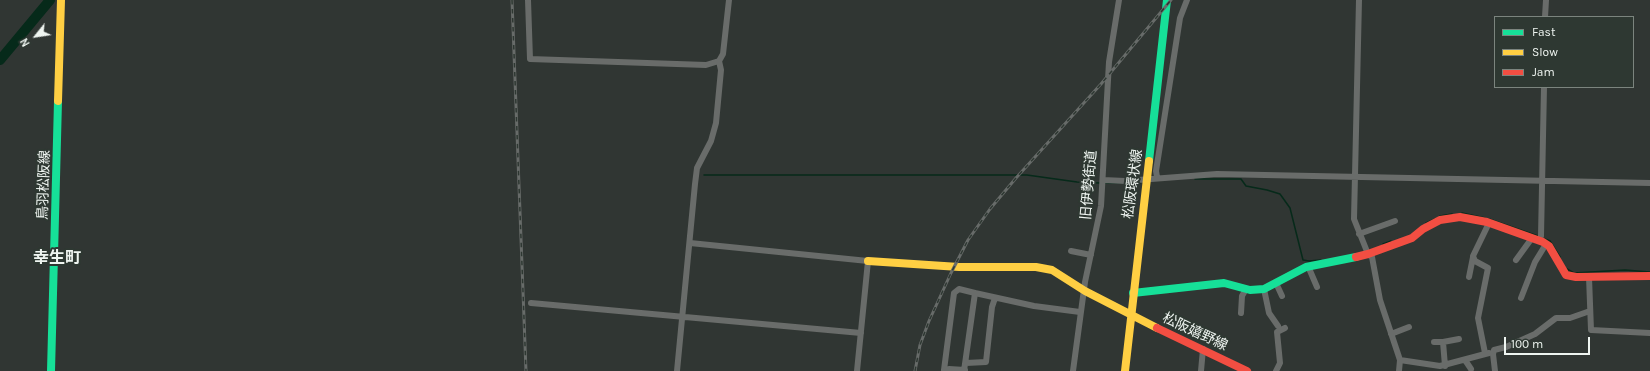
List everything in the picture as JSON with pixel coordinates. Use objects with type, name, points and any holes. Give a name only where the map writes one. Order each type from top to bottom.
[{"type":"main road","name":"松阪環状線","points":[[1125,371],[1164,38],[1167,0]]},
{"type":"main road","name":"鳥羽松阪線","points":[[51,371],[62,1]]},
{"type":"main road","points":[[1133,293],[1224,282],[1246,289],[1264,289],[1308,266],[1368,254],[1412,238],[1422,229],[1440,220],[1460,217],[1487,222],[1549,246],[1566,275],[1589,277],[1650,276]]},
{"type":"main road","name":"松阪嬉野線","points":[[868,261],[959,267],[1042,268],[1052,270],[1085,291],[1132,316],[1247,371]]},
{"type":"street","points":[[528,0],[530,59],[706,65],[719,61]]},
{"type":"street","points":[[677,371],[697,168],[711,141],[716,123],[721,70],[719,61],[722,54],[729,0]]},
{"type":"street","name":"旧伊勢街道","points":[[1073,371],[1080,312],[1085,291],[1085,282],[1101,206],[1109,62],[1119,0]]},
{"type":"street","points":[[1157,177],[1156,171],[1180,18],[1187,0]]},
{"type":"street","points":[[1359,0],[1354,219],[1368,254],[1372,257],[1380,300],[1400,360],[1399,371]]},
{"type":"street","points":[[1545,16],[1546,0]]},
{"type":"street","points":[[1521,298],[1535,262],[1541,236],[1544,88]]},
{"type":"street","points":[[1103,180],[1125,181],[1157,177],[1356,177],[1650,183]]},
{"type":"street","points":[[1359,234],[1395,221]]},
{"type":"street","points":[[1469,277],[1473,256],[1488,225],[1487,222]]},
{"type":"street","points":[[1516,260],[1539,241]]},
{"type":"street","points":[[690,243],[868,261],[857,371]]},
{"type":"street","points":[[1071,251],[1091,255]]},
{"type":"street","points":[[1473,256],[1475,261],[1488,268],[1478,318],[1485,353]]},
{"type":"street","points":[[1308,266],[1317,287]]},
{"type":"street","points":[[1589,277],[1591,330],[1650,333]]},
{"type":"street","points":[[1276,283],[1282,296]]},
{"type":"street","points":[[974,293],[964,370],[944,371],[954,293],[959,289],[1034,306],[1080,312]]},
{"type":"street","points":[[1241,313],[1242,296],[1246,289]]},
{"type":"street","points":[[1264,289],[1269,313],[1278,326]]},
{"type":"street","points":[[966,363],[986,362],[992,307],[995,298]]},
{"type":"street","points":[[531,303],[682,318],[861,333]]},
{"type":"street","points":[[1400,360],[1445,366],[1485,353],[1494,352],[1494,350],[1506,347],[1535,334],[1556,318],[1570,318],[1590,311]]},
{"type":"street","points":[[1391,334],[1409,327]]},
{"type":"street","points":[[1276,371],[1280,363],[1277,332],[1286,328]]},
{"type":"street","points":[[1434,342],[1459,339]]},
{"type":"street","points":[[1443,342],[1445,366]]},
{"type":"street","points":[[1201,371],[1203,349]]},
{"type":"street","points":[[1494,352],[1495,371]]},
{"type":"street","points":[[1465,360],[1471,369]]},
{"type":"waterway","points":[[0,60],[50,0]]},
{"type":"waterway","points":[[704,175],[1027,175],[1077,182],[1100,183]]},
{"type":"waterway","points":[[1195,179],[1241,179],[1246,186],[1280,194],[1290,208],[1303,260],[1321,260]]},
{"type":"waterway","points":[[1104,183],[1140,183]]},
{"type":"waterway","points":[[1462,213],[1485,218]]},
{"type":"waterway","points":[[1440,216],[1452,214]]},
{"type":"waterway","points":[[1426,223],[1435,219]]},
{"type":"waterway","points":[[1489,219],[1538,236]]},
{"type":"waterway","points":[[1545,239],[1550,241],[1560,257]]},
{"type":"waterway","points":[[1383,244],[1391,241]]},
{"type":"waterway","points":[[1567,269],[1574,273],[1625,270],[1650,272]]},
{"type":"railway","points":[[512,0],[526,371]]},
{"type":"railway","points":[[915,371],[920,345],[929,321],[968,240],[990,209],[1016,178],[1101,84],[1171,0]]},
{"type":"traffic: fast","points":[[1149,161],[1167,0]]},
{"type":"traffic: fast","points":[[51,371],[58,101]]},
{"type":"traffic: fast","points":[[1133,293],[1224,283],[1250,290],[1264,289],[1306,267],[1356,257]]},
{"type":"traffic: slow","points":[[58,101],[61,0]]},
{"type":"traffic: slow","points":[[1125,371],[1149,161]]},
{"type":"traffic: slow","points":[[868,261],[959,267],[1036,267],[1052,270],[1085,291],[1157,328]]},
{"type":"traffic: jam","points":[[1356,257],[1412,238],[1423,229],[1440,220],[1460,217],[1487,222],[1543,242],[1549,246],[1566,275],[1576,277],[1650,276]]},
{"type":"traffic: jam","points":[[1157,328],[1247,371]]},
{"type":"district","name":"幸生町","points":[[57,258]]}]
